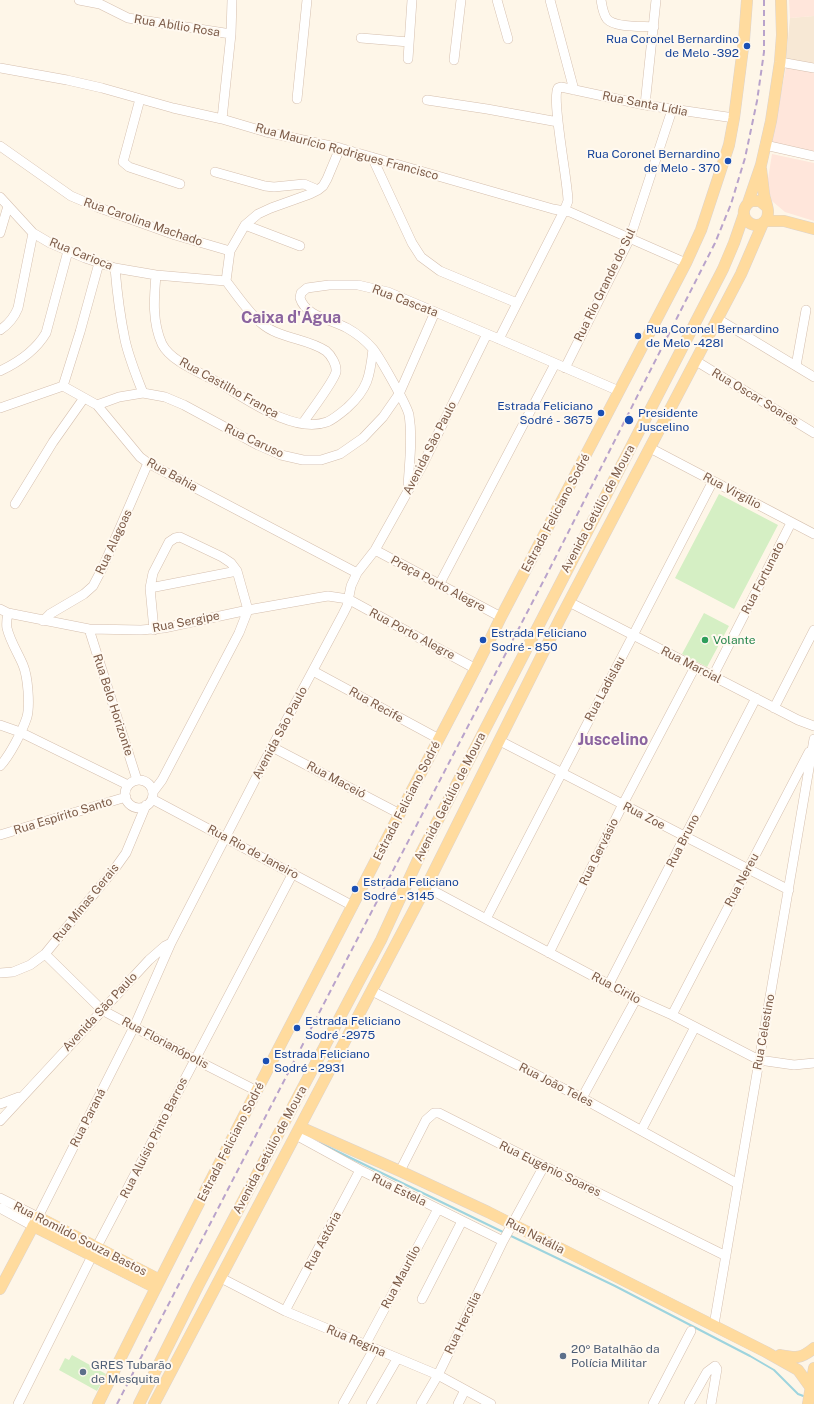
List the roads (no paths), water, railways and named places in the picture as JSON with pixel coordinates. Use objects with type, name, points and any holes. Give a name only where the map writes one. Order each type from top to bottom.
[{"type":"main road","name":"Estrada Feliciano Sodré","points":[[98,1404],[257,1090],[476,669],[501,617],[686,263],[701,230],[729,145],[744,40],[747,0]]},
{"type":"main road","points":[[781,0],[782,35],[780,62],[771,120],[761,164],[748,203],[744,208],[744,214],[746,220],[751,224],[757,225],[764,222],[784,221],[814,229]]},
{"type":"main road","points":[[761,164],[768,215],[764,222]]},
{"type":"main road","points":[[748,203],[752,200],[763,202],[767,208],[784,221]]},
{"type":"main road","name":"Avenida Getúlio de Moura","points":[[170,1342],[212,1259],[381,940],[421,853],[454,792],[558,586],[716,282],[734,242],[744,214]]},
{"type":"main road","name":"Avenida Getúlio de Moura","points":[[154,1404],[426,887],[569,602],[718,319],[764,222]]},
{"type":"main road","points":[[454,792],[439,830],[438,834],[440,840],[447,838],[459,821]]},
{"type":"main road","points":[[421,853],[431,850],[436,857],[424,882],[426,887]]},
{"type":"main road","points":[[310,1074],[324,1081]]},
{"type":"main road","name":"Rua Natália","points":[[298,1131],[400,1171],[714,1325],[796,1368],[810,1388]]},
{"type":"main road","name":"Rua Romildo Souza Bastos","points":[[36,1221],[158,1284]]},
{"type":"main road","name":"Rua Paraná","points":[[0,1289],[36,1221]]},
{"type":"main road","points":[[212,1259],[216,1271],[221,1278]]},
{"type":"main road","name":"Avenida Getúlio de Moura","points":[[170,1342],[201,1317]]},
{"type":"main road","points":[[139,1404],[170,1342]]},
{"type":"main road","name":"Rua Natália","points":[[766,1352],[798,1358],[814,1348]]},
{"type":"main road","points":[[808,1404],[814,1368]]},
{"type":"street","name":"Rua Abílio Rosa","points":[[79,0],[100,4],[128,18],[230,34]]},
{"type":"street","points":[[222,119],[232,0]]},
{"type":"street","points":[[297,99],[307,0]]},
{"type":"street","points":[[408,59],[412,0]]},
{"type":"street","points":[[454,60],[461,0]]},
{"type":"street","points":[[497,0],[508,39]]},
{"type":"street","points":[[550,0],[574,90]]},
{"type":"street","points":[[600,0],[605,16],[612,22],[622,25],[654,27]]},
{"type":"street","points":[[645,105],[656,0]]},
{"type":"street","points":[[361,38],[410,42]]},
{"type":"street","points":[[780,62],[814,68]]},
{"type":"street","name":"Rua Maurício Rodrigues Francisco","points":[[0,68],[95,86],[266,132],[372,156],[553,209],[575,213],[686,263]]},
{"type":"street","name":"Rua Santa Lídia","points":[[558,122],[556,93],[557,88],[561,86],[672,110],[734,118]]},
{"type":"street","points":[[140,99],[124,162],[130,167],[180,184]]},
{"type":"street","points":[[427,100],[558,122],[568,201],[499,339]]},
{"type":"street","name":"Rua Rio Grande do Sul","points":[[565,368],[630,238],[672,110]]},
{"type":"street","points":[[766,145],[814,156]]},
{"type":"street","name":"Rua Carolina Machado","points":[[0,146],[71,196],[175,235],[230,251]]},
{"type":"street","points":[[303,423],[333,379],[336,370],[334,361],[327,351],[274,331],[262,323],[226,281],[230,251],[245,225],[258,214],[310,194],[323,186],[340,148]]},
{"type":"street","points":[[372,156],[412,243],[421,257],[440,271],[517,303]]},
{"type":"street","points":[[215,172],[265,186],[274,187],[304,184],[318,190]]},
{"type":"street","name":"Rua Carioca","points":[[0,197],[33,233],[50,243],[99,263],[115,268],[156,275],[226,281]]},
{"type":"street","points":[[0,233],[8,206]]},
{"type":"street","points":[[245,225],[300,246]]},
{"type":"street","points":[[0,330],[8,325],[15,317],[33,233]]},
{"type":"street","points":[[0,371],[30,352],[41,342],[46,333],[68,251]]},
{"type":"street","points":[[0,408],[63,386],[99,263]]},
{"type":"street","points":[[115,268],[125,340],[143,393]]},
{"type":"street","name":"Rua Castilho França","points":[[156,275],[154,310],[157,330],[162,345],[169,354],[186,366],[249,402],[290,421],[316,424],[328,422],[355,401],[366,386],[370,369],[372,349]]},
{"type":"street","name":"Rua Cascata","points":[[408,490],[409,413],[372,349],[360,337],[346,328],[314,314],[304,307],[300,298],[301,293],[307,288],[329,285],[358,285],[388,292],[619,391]]},
{"type":"street","points":[[796,366],[806,310]]},
{"type":"street","name":"Rua Caruso","points":[[96,405],[119,397],[143,393],[165,397],[258,445],[281,455],[303,460],[321,460],[340,454],[363,438],[378,422],[399,394],[435,312]]},
{"type":"street","points":[[718,319],[814,377]]},
{"type":"street","name":"Avenida São Paulo","points":[[0,1120],[149,960],[165,946],[171,944],[272,747],[343,614],[351,586],[357,573],[376,550],[422,466],[487,334]]},
{"type":"street","name":"Rua Oscar Soares","points":[[696,361],[814,433]]},
{"type":"street","points":[[439,585],[555,364]]},
{"type":"street","name":"Rua Bahia","points":[[63,386],[96,405],[140,456],[148,463],[357,573]]},
{"type":"street","points":[[15,504],[53,442],[84,398]]},
{"type":"street","name":"Rua Virgílio","points":[[650,448],[814,534]]},
{"type":"street","name":"Rua Alagoas","points":[[42,621],[54,611],[84,594],[93,586],[103,567],[148,463]]},
{"type":"street","name":"Rua Ladislau","points":[[486,919],[713,481]]},
{"type":"street","name":"Rua Fortunato","points":[[713,676],[791,523]]},
{"type":"street","points":[[154,630],[150,588],[153,573],[169,542],[175,538],[180,537],[188,540],[231,563],[237,571],[248,610]]},
{"type":"street","name":"Praça Porto Alegre","points":[[376,550],[501,617]]},
{"type":"street","points":[[150,588],[237,571]]},
{"type":"street","name":"Rua Sergipe","points":[[4,611],[42,621],[89,629],[154,630],[248,610],[328,596],[348,600]]},
{"type":"street","name":"Rua Porto Alegre","points":[[348,600],[476,669]]},
{"type":"street","name":"Rua Marcial","points":[[569,602],[774,708],[814,726]]},
{"type":"street","name":"Rua Minas Gerais","points":[[0,973],[13,972],[30,965],[45,954],[122,857],[150,799],[162,780],[239,633],[248,610]]},
{"type":"street","points":[[0,766],[5,760],[20,732],[27,717],[28,708],[24,666],[7,628],[4,611]]},
{"type":"street","name":"Rua Belo Horizonte","points":[[89,629],[137,780]]},
{"type":"street","points":[[774,708],[814,630]]},
{"type":"street","name":"Rua Gervásio","points":[[549,953],[623,804],[695,667]]},
{"type":"street","name":"Rua Recife","points":[[313,671],[439,739]]},
{"type":"street","name":"Rua Bruno","points":[[609,984],[756,698]]},
{"type":"street","points":[[0,725],[20,732],[128,785]]},
{"type":"street","name":"Rua Zoe","points":[[500,741],[789,890]]},
{"type":"street","name":"Rua Nereu","points":[[672,1015],[814,742]]},
{"type":"street","name":"Rua Celestino","points":[[714,1325],[814,742]]},
{"type":"street","name":"Rua Maceió","points":[[272,747],[400,814]]},
{"type":"street","points":[[137,780],[145,781],[149,784],[150,799],[142,807],[134,806],[126,797],[125,793],[128,785],[137,780]]},
{"type":"street","name":"Rua Espírito Santo","points":[[0,835],[126,797]]},
{"type":"street","name":"Rua Rio de Janeiro","points":[[150,799],[293,873],[353,906]]},
{"type":"street","name":"Rua Aluísio Pinto Barros","points":[[18,1404],[94,1252],[293,873]]},
{"type":"street","name":"Rua Cirilo","points":[[426,887],[636,999],[672,1015],[759,1060],[794,1065],[814,1063]]},
{"type":"street","name":"Rua Paraná","points":[[36,1221],[134,1028],[171,944]]},
{"type":"street","name":"Rua Florianópolis","points":[[45,954],[102,1010],[194,1060],[257,1090]]},
{"type":"street","name":"Rua João Teles","points":[[372,991],[642,1129],[738,1184]]},
{"type":"street","points":[[582,1098],[636,999]]},
{"type":"street","points":[[642,1129],[695,1027]]},
{"type":"street","name":"Avenida São Paulo","points":[[0,1104],[22,1096]]},
{"type":"street","name":"Rua Eugênio Soares","points":[[400,1171],[426,1120],[434,1113],[439,1113],[726,1256]]},
{"type":"street","name":"Rua Estela","points":[[298,1131],[360,1170],[462,1221],[504,1240]]},
{"type":"street","name":"Rua Hercília","points":[[422,1404],[438,1375],[504,1240],[544,1166]]},
{"type":"street","name":"Rua Astória","points":[[285,1311],[360,1170]]},
{"type":"street","name":"Rua Romildo Souza Bastos","points":[[0,1198],[36,1221]]},
{"type":"street","name":"Rua Romildo Souza Bastos","points":[[0,1208],[36,1221]]},
{"type":"street","name":"Rua Maurílio","points":[[365,1345],[438,1209]]},
{"type":"street","points":[[422,1299],[462,1221]]},
{"type":"street","name":"Rua Regina","points":[[221,1278],[285,1311],[438,1375],[491,1404]]},
{"type":"street","points":[[653,1404],[691,1331]]},
{"type":"street","points":[[343,1404],[374,1349]]},
{"type":"street","points":[[371,1404],[397,1359]]},
{"type":"street","points":[[689,1404],[707,1372],[715,1366],[717,1369],[710,1404]]},
{"type":"street","points":[[458,1404],[465,1390]]},
{"type":"waterway","points":[[320,1143],[505,1233]]},
{"type":"waterway","points":[[509,1235],[615,1286],[750,1356],[774,1370],[798,1394],[806,1397]]},
{"type":"railway","points":[[117,1404],[545,578],[715,243],[731,204],[745,158],[757,101],[764,52],[764,0]]},
{"type":"place","name":"Rua Coronel Bernardino de Melo -392","points":[[747,46]]},
{"type":"place","name":"Rua Coronel Bernardino de Melo - 370","points":[[728,161]]},
{"type":"place","name":"Rua Coronel Bernardino de Melo -428I","points":[[638,336]]},
{"type":"place","name":"Estrada Feliciano Sodré - 3675","points":[[601,413]]},
{"type":"place","name":"Presidente Juscelino","points":[[629,420]]},
{"type":"place","name":"Estrada Feliciano Sodré - 850","points":[[483,640]]},
{"type":"place","name":"Volante","points":[[705,640]]},
{"type":"place","name":"Estrada Feliciano Sodré - 3145","points":[[355,889]]},
{"type":"place","name":"Estrada Feliciano Sodré -2975","points":[[297,1028]]},
{"type":"place","name":"Estrada Feliciano Sodré - 2931","points":[[266,1061]]},
{"type":"place","name":"20º Batalhão da Polícia Militar","points":[[563,1356]]},
{"type":"place","name":"GRES Tubarão de Mesquita","points":[[83,1372]]},
{"type":"district","name":"Caixa d'Água","points":[[291,318]]},
{"type":"district","name":"Juscelino","points":[[613,740]]}]
